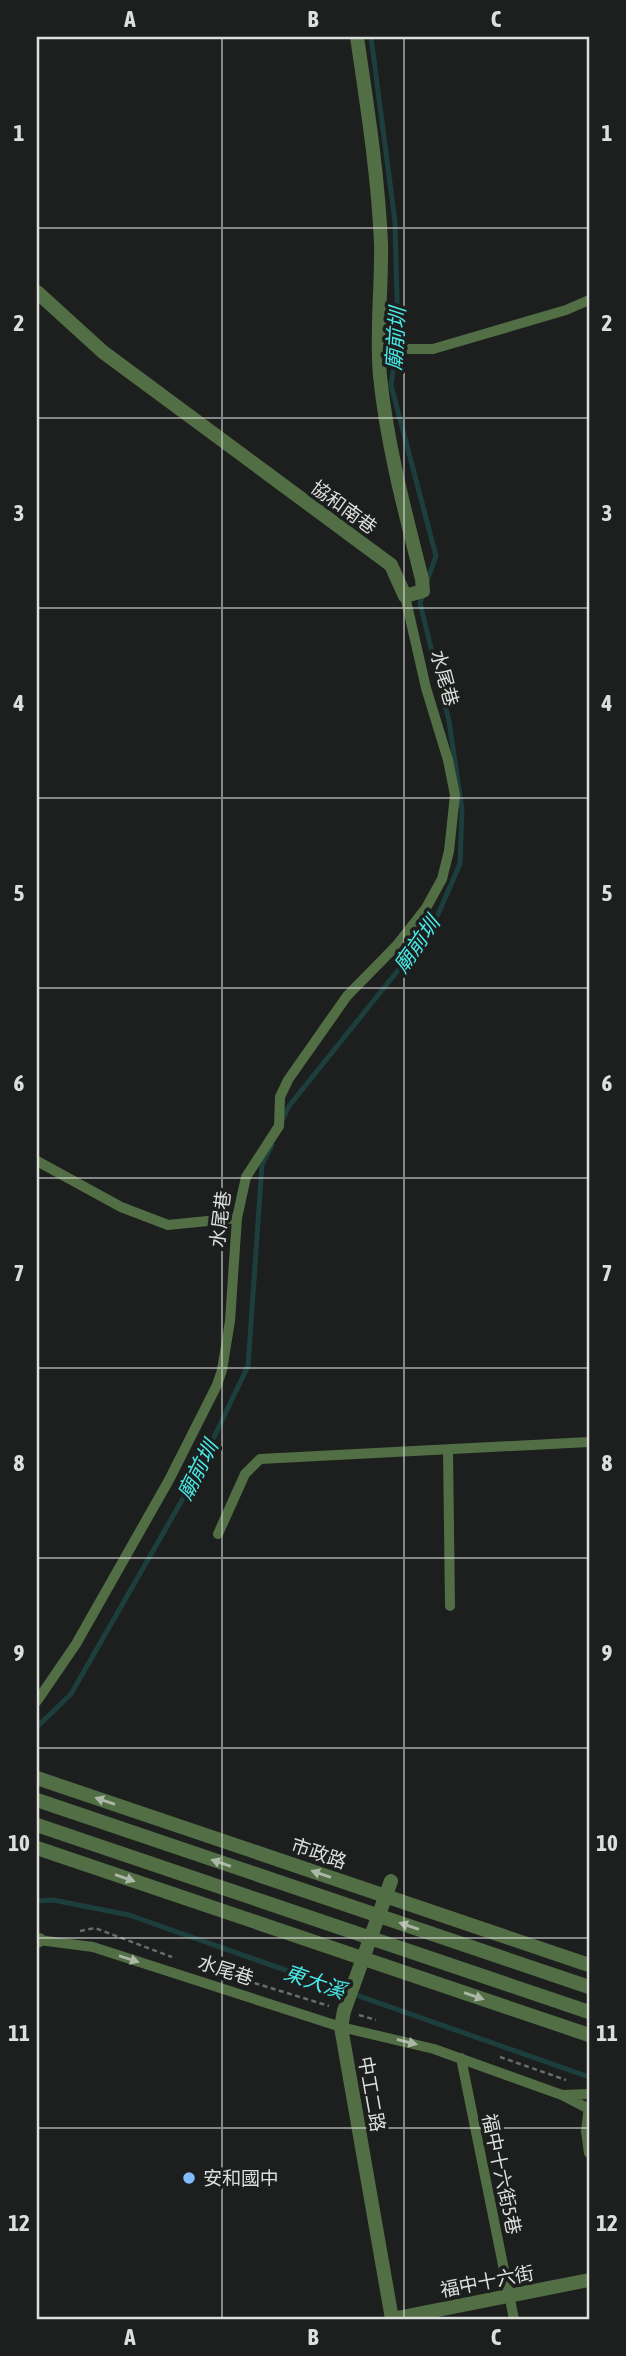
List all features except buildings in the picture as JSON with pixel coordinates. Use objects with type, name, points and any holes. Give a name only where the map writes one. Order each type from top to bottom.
[{"type":"street","name":"協和南巷","points":[[37,292],[103,352],[391,565],[405,596],[423,591],[391,452],[378,345],[381,243],[369,121],[357,37]]},
{"type":"street","name":"市政路","points":[[37,1778],[589,1965]]},
{"type":"street","points":[[37,1800],[589,1987]]},
{"type":"street","points":[[37,1825],[589,2012]]},
{"type":"street","points":[[37,1848],[589,2035]]},
{"type":"street","name":"中工二路","points":[[391,1881],[344,2011],[341,2027],[392,2319]]},
{"type":"street","name":"福中十六街","points":[[392,2319],[589,2280]]},
{"type":"lane","points":[[378,345],[404,349],[433,349],[566,310],[589,300]]},
{"type":"lane","name":"水尾巷","points":[[37,1701],[76,1644],[169,1480],[217,1385],[230,1321],[237,1218],[246,1177],[279,1126],[280,1097],[288,1080],[346,996],[396,946],[426,908],[442,879],[449,850],[455,795],[405,596]]},
{"type":"lane","points":[[37,1161],[121,1207],[168,1225],[237,1218]]},
{"type":"lane","points":[[218,1534],[245,1474],[260,1459],[589,1442]]},
{"type":"lane","points":[[448,1449],[450,1606]]},
{"type":"lane","name":"水尾巷","points":[[38,1940],[93,1947],[341,2027],[434,2049],[589,2107]]},
{"type":"lane","name":"福中十六街5巷","points":[[461,2058],[514,2319]]},
{"type":"lane","name":"水尾巷","points":[[562,2095],[589,2094]]},
{"type":"lane","points":[[589,2107],[586,2131],[589,2153]]},
{"type":"waterway","name":"廟前圳","points":[[371,37],[395,222],[398,336],[391,385],[436,556],[427,581]]},
{"type":"waterway","name":"廟前圳","points":[[281,1123],[289,1106],[432,928],[460,864],[462,810],[449,721],[420,603],[423,594]]},
{"type":"waterway","name":"廟前圳","points":[[37,1727],[71,1694],[193,1481],[248,1366],[262,1165],[272,1145]]},
{"type":"waterway","name":"東大溪","points":[[37,1901],[53,1900],[129,1915],[589,2077]]},
{"type":"place","name":"安和國中","points":[[189,2178]]}]
